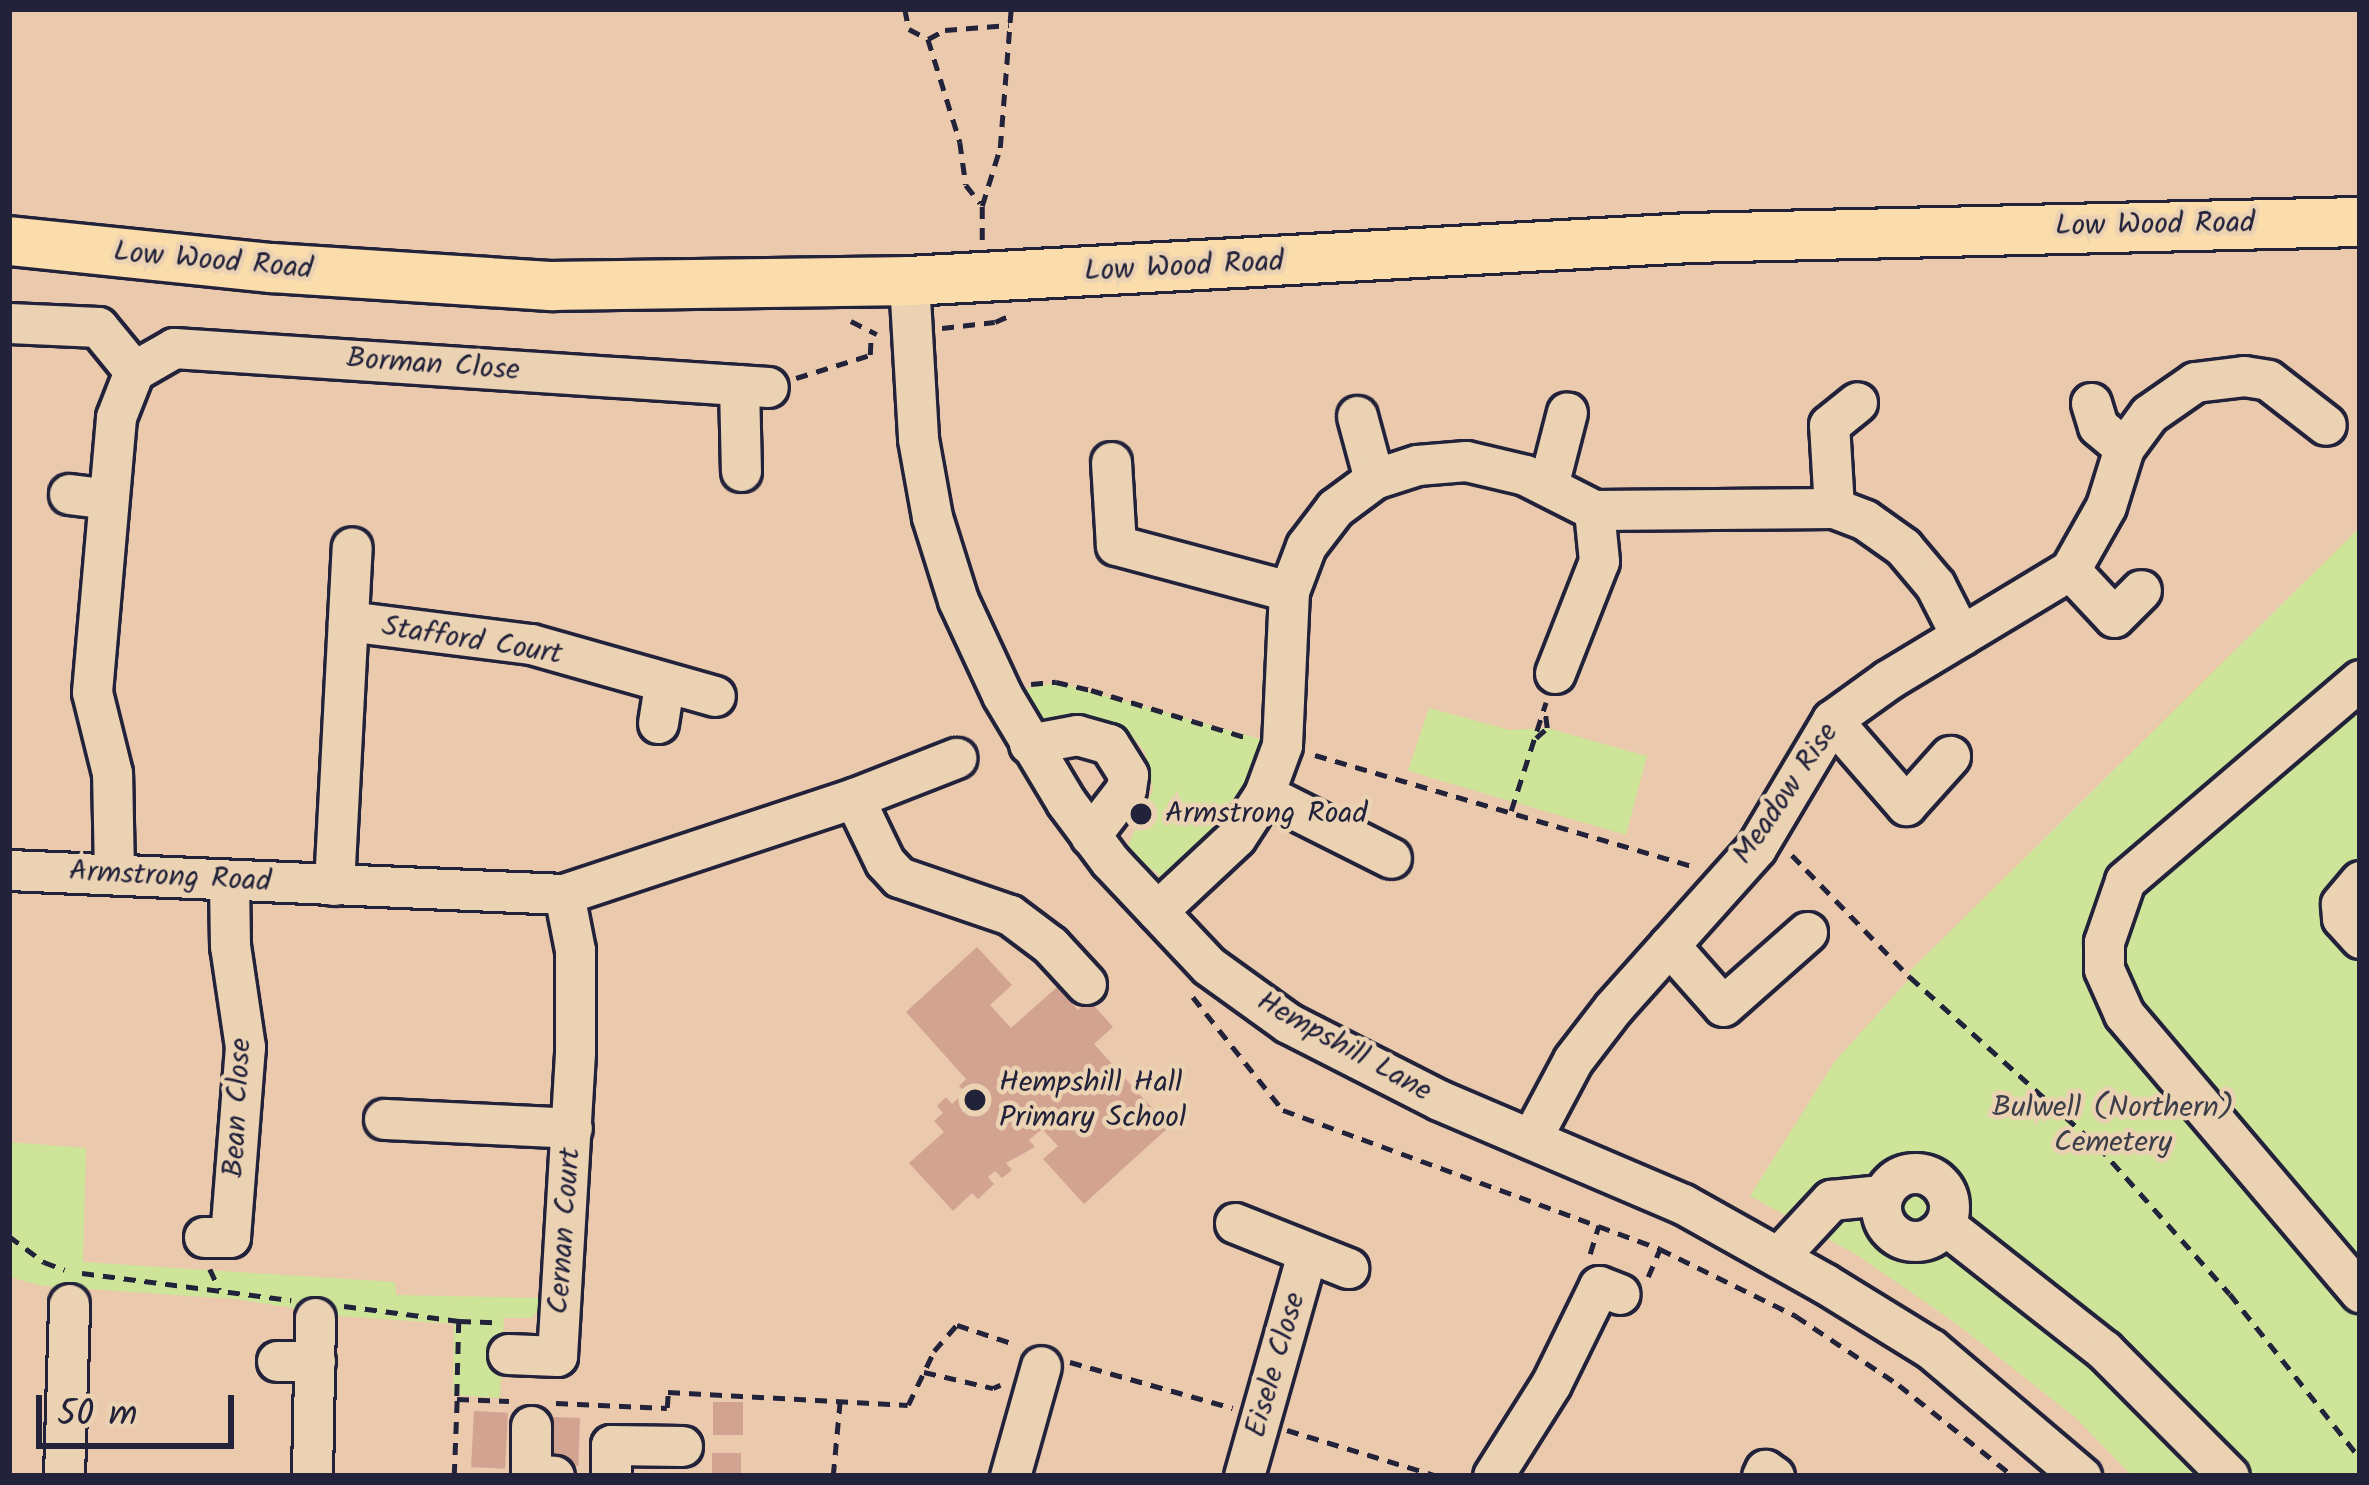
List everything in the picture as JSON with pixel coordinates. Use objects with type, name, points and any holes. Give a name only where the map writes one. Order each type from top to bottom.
[{"type":"main road","name":"Low Wood Road","points":[[9,241],[272,268],[553,286],[909,281],[1690,238],[2118,224],[2360,222]]},
{"type":"street","name":"Hempshill Lane","points":[[909,281],[918,439],[932,517],[958,600],[1029,744],[1090,836],[1210,966],[1288,1023],[1439,1100],[1683,1204],[1778,1257],[1930,1349],[2081,1476]]},
{"type":"street","points":[[9,323],[98,327],[134,371],[116,417],[92,692],[112,773],[115,873]]},
{"type":"street","name":"Borman Close","points":[[134,371],[174,348],[753,386]]},
{"type":"street","name":"Meadow Rise","points":[[1531,1139],[1574,1060],[1768,828],[1832,720],[2070,570],[2106,506],[2124,448],[2150,414],[2194,382],[2256,378],[2321,406]]},
{"type":"street","points":[[741,471],[753,386]]},
{"type":"street","points":[[1834,508],[1829,425],[1857,402]]},
{"type":"street","points":[[2091,403],[2098,426],[2124,448]]},
{"type":"street","points":[[1548,486],[1567,412]]},
{"type":"street","points":[[1357,416],[1374,479]]},
{"type":"street","points":[[1105,459],[1116,545],[1289,591]]},
{"type":"street","points":[[1157,911],[1236,837],[1264,794],[1282,745],[1289,591],[1306,546],[1335,508],[1374,479],[1417,465],[1466,461],[1548,486],[1594,510],[1834,508],[1864,520],[1903,547],[1934,584],[1961,636]]},
{"type":"street","points":[[69,494],[108,500]]},
{"type":"street","points":[[1550,690],[1599,561],[1594,510]]},
{"type":"street","name":"Stafford Court","points":[[334,885],[352,547]]},
{"type":"street","points":[[2070,570],[2114,617],[2141,590]]},
{"type":"street","name":"Stafford Court","points":[[348,621],[532,644],[661,703],[716,696]]},
{"type":"street","points":[[2360,680],[2125,881],[2104,941],[2104,969],[2124,1014],[2360,1292]]},
{"type":"street","points":[[1832,720],[1906,805],[1950,756]]},
{"type":"street","points":[[1029,744],[1077,735],[1109,743],[1128,775],[1126,788],[1090,836]]},
{"type":"street","name":"Armstrong Road","points":[[9,870],[564,894],[854,798],[956,758]]},
{"type":"street","points":[[1264,794],[1368,861]]},
{"type":"street","points":[[854,798],[885,862],[898,877],[1010,915],[1050,945],[1086,984]]},
{"type":"street","points":[[2360,880],[2341,904],[2349,930],[2360,938]]},
{"type":"street","name":"Bean Close","points":[[204,1238],[230,1238],[245,1047],[230,946],[229,882]]},
{"type":"street","name":"Cernan Court","points":[[508,1354],[557,1356],[572,1128],[575,950],[564,894]]},
{"type":"street","points":[[1669,945],[1723,1006],[1807,932]]},
{"type":"street","name":"Cernan Court","points":[[383,1119],[572,1128]]},
{"type":"street","points":[[1778,1257],[1813,1214],[1831,1200],[1882,1195],[1882,1215],[1896,1236],[1926,1240],[1945,1225],[2104,1350],[2229,1476]]},
{"type":"street","name":"Eisele Close","points":[[1234,1223],[1348,1268]]},
{"type":"street","name":"Eisele Close","points":[[1244,1476],[1307,1253]]},
{"type":"street","points":[[1493,1476],[1561,1365],[1599,1286],[1620,1294]]},
{"type":"street","points":[[312,1476],[296,1361],[315,1318]]},
{"type":"street","points":[[58,1329],[64,1476]]},
{"type":"street","points":[[1010,1476],[1029,1377]]},
{"type":"street","points":[[531,1426],[531,1475],[554,1476]]},
{"type":"street","points":[[611,1476],[611,1445],[682,1446]]},
{"type":"street","points":[[1762,1476],[1765,1470],[1774,1476]]},
{"type":"path","points":[[905,9],[909,29],[928,39],[960,142],[966,185],[982,206]]},
{"type":"path","points":[[983,245],[982,206],[1000,148],[1011,9]]},
{"type":"path","points":[[928,39],[945,30],[1010,25]]},
{"type":"path","points":[[911,332],[995,322],[1019,311]]},
{"type":"path","points":[[753,386],[870,355],[871,335]]},
{"type":"path","points":[[1002,695],[1056,682],[1511,811],[1729,879]]},
{"type":"path","points":[[1511,811],[1550,690]]},
{"type":"path","points":[[1768,828],[1910,977],[2098,1146],[2230,1294],[2360,1458]]},
{"type":"path","points":[[1210,966],[1188,991],[1283,1110],[1660,1249],[1796,1316],[1869,1363],[2013,1476]]},
{"type":"path","points":[[924,1372],[993,1388],[1029,1377]]},
{"type":"path","points":[[454,1476],[457,1399]]},
{"type":"path","points":[[833,1476],[839,1401]]},
{"type":"green space","name":"Bulwell (Northern) Cemetery","points":[[2360,527],[2360,1476],[2132,1476],[2076,1418],[1954,1322],[1857,1255],[1750,1196],[1835,1061],[1913,975],[1908,973]]},
{"type":"green space","points":[[1056,682],[1282,745],[1174,886],[1126,850],[1153,790],[1145,752],[1127,730],[1096,725],[1032,736],[1002,695]]},
{"type":"green space","points":[[1429,708],[1510,730],[1547,728],[1647,756],[1626,835],[1408,771]]},
{"type":"green space","points":[[9,1142],[86,1148],[83,1262],[395,1282],[396,1295],[541,1298],[542,1307],[531,1318],[504,1318],[500,1398],[453,1395],[454,1324],[295,1313],[293,1308],[235,1299],[43,1286],[9,1277]]},
{"type":"building","points":[[977,947],[1012,985],[990,1005],[1011,1028],[1057,987],[1078,1010],[1089,1000],[1113,1027],[1094,1044],[1169,1127],[1084,1204],[1043,1159],[1058,1146],[1042,1129],[1029,1140],[1035,1147],[1006,1163],[1012,1170],[1002,1178],[995,1171],[988,1177],[994,1184],[978,1199],[972,1193],[953,1211],[909,1163],[944,1132],[934,1121],[943,1113],[937,1106],[946,1097],[952,1104],[965,1092],[959,1086],[966,1079],[906,1012]]},
{"type":"building","points":[[713,1402],[743,1402],[743,1435],[713,1435]]},
{"type":"building","points":[[474,1411],[508,1413],[505,1469],[471,1467]]},
{"type":"building","points":[[550,1417],[580,1418],[578,1466],[548,1465]]},
{"type":"building","points":[[712,1453],[741,1453],[741,1476],[712,1476]]},
{"type":"place","name":"Armstrong Road","points":[[1141,814]]},
{"type":"place","name":"Hempshill Hall Primary School","points":[[975,1100]]}]
